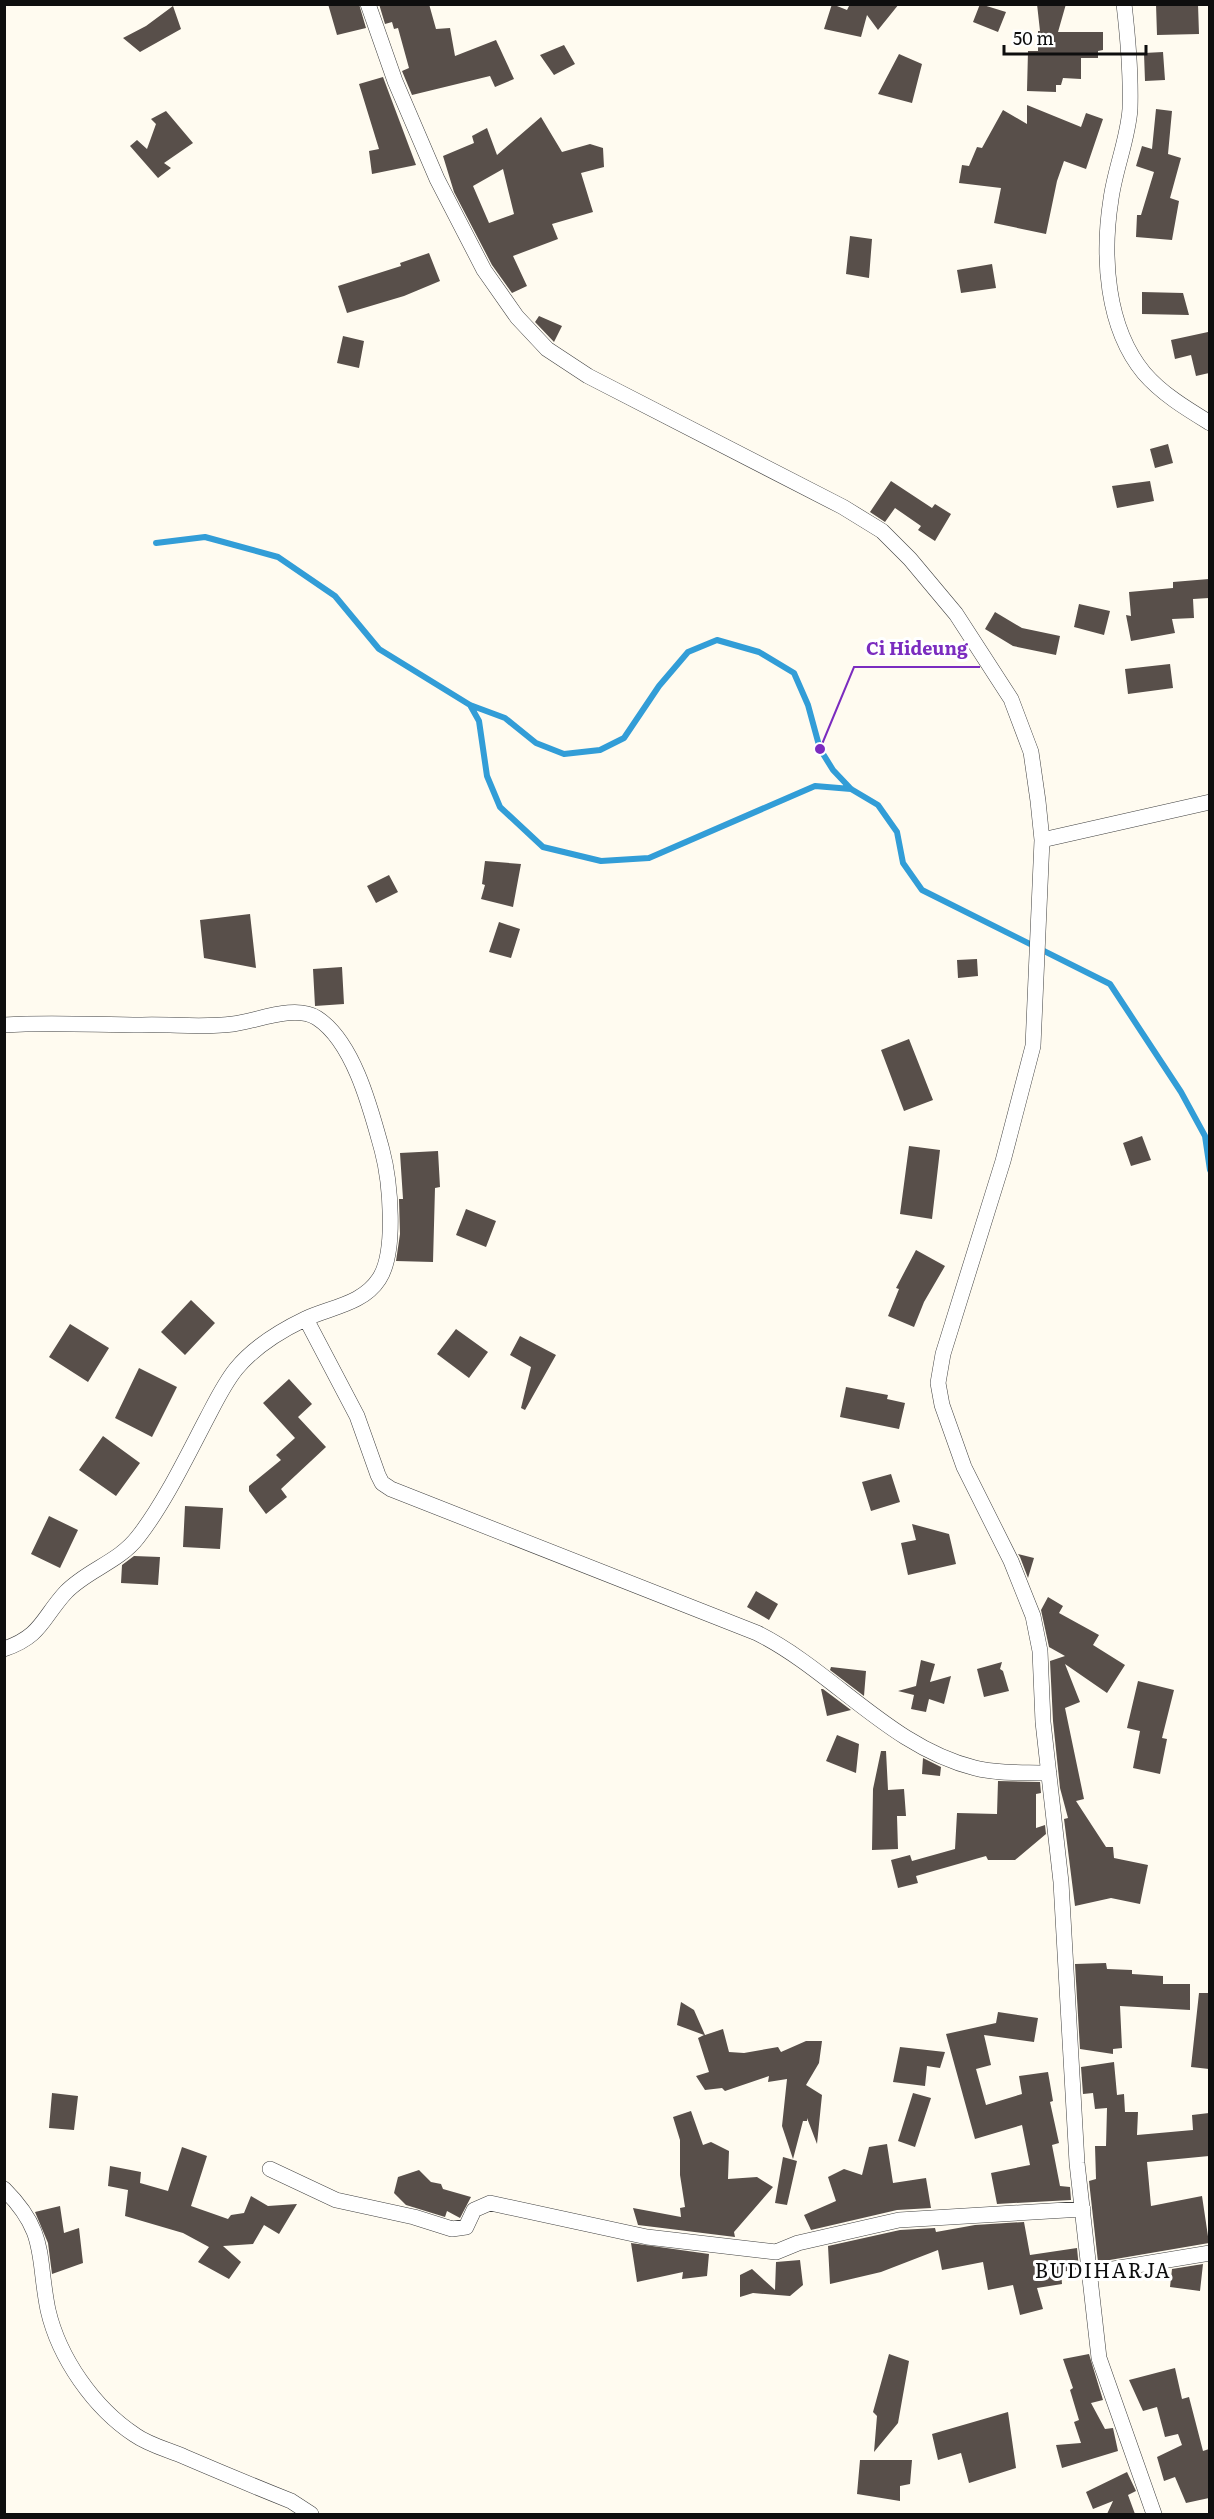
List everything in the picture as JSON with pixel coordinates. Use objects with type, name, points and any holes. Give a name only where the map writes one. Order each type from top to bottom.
[{"type":"street","points":[[368,4],[395,81],[437,179],[484,270],[517,317],[546,349],[588,376],[843,507],[882,531],[956,614],[1011,699],[1031,752],[1042,840],[1033,1046],[1003,1161],[943,1354],[938,1383],[942,1405],[964,1467],[1011,1561],[1033,1616],[1040,1651],[1042,1722],[1061,1882],[1077,2163],[1099,2358],[1154,2514]]},
{"type":"street","points":[[1124,4],[1130,111],[1110,200],[1107,262],[1114,314],[1128,351],[1146,375],[1179,404],[1209,423]]},
{"type":"street","points":[[1042,840],[1209,802]]},
{"type":"street","points":[[4,1025],[143,1024],[187,1028],[234,1024],[292,1014],[308,1015],[318,1019],[334,1035],[366,1093],[384,1160],[390,1229],[388,1259],[380,1278],[370,1290],[356,1300],[306,1319],[266,1342],[237,1367],[224,1385],[184,1462],[138,1537],[125,1550],[66,1592],[28,1639],[4,1649]]},
{"type":"street","points":[[306,1319],[357,1416],[382,1483],[391,1489],[757,1633],[798,1655],[893,1728],[935,1752],[975,1768],[1048,1773]]},
{"type":"street","points":[[270,2169],[336,2200],[414,2217],[452,2229],[466,2227],[474,2210],[490,2204],[647,2237],[776,2252],[798,2243],[899,2220],[1083,2209]]},
{"type":"street","points":[[4,2189],[29,2217],[38,2239],[48,2309],[60,2346],[81,2380],[111,2417],[137,2437],[291,2501],[311,2514]]},
{"type":"street","points":[[1089,2273],[1209,2253]]},
{"type":"building","points":[[328,4],[359,4],[366,28],[337,35]]},
{"type":"building","points":[[379,4],[429,4],[436,29],[450,28],[455,56],[496,40],[514,79],[495,87],[490,76],[412,95],[402,71],[409,68],[398,28],[394,29],[392,22],[385,24]]},
{"type":"building","points":[[832,4],[847,10],[850,4],[899,4],[878,30],[867,15],[861,37],[824,29]]},
{"type":"building","points":[[980,4],[1006,12],[998,32],[973,22]]},
{"type":"building","points":[[1037,4],[1066,4],[1058,32],[1103,32],[1103,50],[1098,51],[1098,58],[1081,58],[1081,79],[1063,78],[1061,85],[1056,85],[1056,92],[1027,91],[1028,51],[1038,51],[1038,31],[1040,31]]},
{"type":"building","points":[[1156,4],[1198,4],[1199,34],[1157,35]]},
{"type":"building","points":[[173,6],[181,29],[140,52],[123,38],[146,26]]},
{"type":"building","points":[[564,45],[575,64],[554,75],[540,55]]},
{"type":"building","points":[[1163,52],[1165,80],[1145,81],[1144,53]]},
{"type":"building","points":[[899,54],[922,64],[912,103],[878,94]]},
{"type":"building","points":[[383,77],[416,165],[372,174],[369,151],[379,149],[359,84]]},
{"type":"building","points":[[1027,105],[1081,127],[1086,113],[1103,119],[1086,169],[1064,161],[1057,181],[1046,234],[994,223],[1001,188],[959,183],[962,165],[969,166],[977,147],[982,148],[1003,110],[1027,124]]},
{"type":"building","points":[[1156,109],[1172,111],[1168,154],[1181,158],[1170,198],[1179,201],[1172,240],[1136,237],[1137,215],[1141,215],[1154,172],[1136,166],[1142,146],[1152,149]]},
{"type":"building","points":[[166,111],[193,143],[164,163],[171,168],[158,178],[130,146],[137,140],[147,149],[156,124],[151,119]]},
{"type":"building","points":[[541,117],[562,152],[590,144],[603,148],[604,167],[581,173],[593,212],[552,224],[558,239],[513,256],[527,286],[512,293],[492,265],[454,192],[443,156],[474,143],[472,136],[487,128],[497,155]],"holes":[[[503,169],[514,214],[489,223],[473,186]]]},
{"type":"building","points":[[850,236],[872,239],[869,278],[846,274]]},
{"type":"building","points":[[429,253],[440,281],[404,296],[347,313],[338,286],[401,266],[400,263]]},
{"type":"building","points":[[992,264],[996,288],[961,293],[957,270]]},
{"type":"building","points":[[1142,292],[1183,293],[1189,315],[1142,314]]},
{"type":"building","points":[[539,316],[562,326],[554,342],[535,322]]},
{"type":"building","points":[[1208,332],[1209,373],[1196,376],[1191,355],[1175,359],[1171,340]]},
{"type":"building","points":[[343,336],[364,341],[359,368],[337,363]]},
{"type":"building","points":[[1168,444],[1173,463],[1155,468],[1150,449]]},
{"type":"building","points":[[891,481],[932,508],[935,504],[951,514],[935,541],[918,530],[921,526],[895,508],[885,522],[870,512]]},
{"type":"building","points":[[1150,481],[1154,501],[1117,508],[1112,486]]},
{"type":"building","points":[[1209,579],[1209,598],[1193,599],[1194,618],[1172,619],[1175,633],[1131,641],[1126,615],[1131,616],[1129,592],[1173,588],[1173,582]]},
{"type":"building","points":[[1079,604],[1110,611],[1104,635],[1074,627]]},
{"type":"building","points":[[995,612],[1022,628],[1060,636],[1056,655],[1013,646],[985,629]]},
{"type":"building","points":[[1170,664],[1173,688],[1128,694],[1125,669]]},
{"type":"building","points":[[485,861],[521,864],[513,907],[481,899],[485,885],[482,884]]},
{"type":"building","points":[[389,875],[398,892],[376,903],[367,886]]},
{"type":"building","points":[[250,914],[256,968],[204,958],[200,920]]},
{"type":"building","points":[[499,922],[520,929],[511,958],[489,952]]},
{"type":"building","points":[[977,959],[978,976],[958,978],[957,960]]},
{"type":"building","points":[[342,967],[344,1004],[315,1006],[313,969]]},
{"type":"building","points":[[909,1039],[933,1100],[904,1111],[881,1050]]},
{"type":"building","points":[[1142,1136],[1151,1160],[1131,1166],[1123,1143]]},
{"type":"building","points":[[909,1146],[940,1150],[932,1219],[900,1214]]},
{"type":"building","points":[[438,1151],[440,1187],[435,1188],[433,1262],[396,1261],[400,1234],[399,1199],[403,1199],[400,1153]]},
{"type":"building","points":[[466,1209],[496,1221],[486,1247],[456,1235]]},
{"type":"building","points":[[916,1250],[945,1266],[924,1302],[914,1327],[888,1316],[899,1289],[896,1288]]},
{"type":"building","points":[[191,1300],[215,1323],[185,1355],[161,1332]]},
{"type":"building","points":[[70,1324],[109,1348],[88,1382],[49,1357]]},
{"type":"building","points":[[456,1329],[488,1352],[469,1378],[437,1354]]},
{"type":"building","points":[[520,1336],[556,1355],[525,1410],[521,1408],[531,1367],[510,1355]]},
{"type":"building","points":[[139,1368],[177,1387],[152,1437],[115,1418]]},
{"type":"building","points":[[289,1379],[312,1404],[298,1417],[326,1447],[281,1489],[287,1497],[266,1514],[249,1491],[249,1486],[281,1460],[276,1455],[295,1438],[263,1403]]},
{"type":"building","points":[[846,1387],[888,1395],[887,1399],[905,1403],[899,1429],[840,1417]]},
{"type":"building","points":[[103,1436],[140,1463],[116,1496],[79,1470]]},
{"type":"building","points":[[891,1474],[900,1502],[871,1511],[862,1482]]},
{"type":"building","points":[[185,1506],[223,1508],[220,1549],[183,1547]]},
{"type":"building","points":[[49,1516],[78,1530],[60,1568],[31,1554]]},
{"type":"building","points":[[912,1524],[949,1534],[956,1564],[908,1575],[901,1543],[916,1540]]},
{"type":"building","points":[[1018,1554],[1034,1558],[1028,1578],[1020,1557]]},
{"type":"building","points":[[134,1556],[160,1557],[158,1585],[121,1583],[122,1565]]},
{"type":"building","points":[[756,1591],[778,1604],[769,1620],[747,1607]]},
{"type":"building","points":[[1048,1597],[1063,1606],[1059,1613],[1099,1635],[1093,1645],[1125,1665],[1107,1693],[1065,1664],[1080,1702],[1065,1708],[1084,1799],[1076,1801],[1106,1847],[1113,1847],[1114,1858],[1148,1865],[1140,1904],[1111,1898],[1075,1906],[1064,1819],[1068,1818],[1060,1788],[1053,1721],[1050,1661],[1065,1656],[1049,1647],[1041,1610]]},
{"type":"building","points":[[921,1660],[935,1664],[930,1682],[951,1676],[944,1704],[929,1699],[926,1712],[911,1709],[914,1695],[898,1691],[916,1686]]},
{"type":"building","points":[[1002,1662],[1000,1669],[1003,1671],[1009,1691],[984,1697],[977,1669]]},
{"type":"building","points":[[831,1667],[866,1671],[864,1696],[830,1670]]},
{"type":"building","points":[[1138,1681],[1174,1690],[1162,1738],[1167,1739],[1160,1774],[1133,1768],[1140,1731],[1127,1728]]},
{"type":"building","points":[[821,1689],[823,1689],[851,1710],[827,1716]]},
{"type":"building","points":[[837,1735],[859,1744],[856,1773],[826,1761]]},
{"type":"building","points":[[881,1751],[886,1751],[888,1790],[904,1789],[906,1816],[897,1816],[898,1849],[872,1850],[873,1789]]},
{"type":"building","points":[[923,1758],[941,1767],[940,1776],[922,1774]]},
{"type":"building","points":[[998,1781],[1040,1782],[1041,1793],[1036,1794],[1036,1828],[1045,1825],[1046,1834],[1015,1860],[988,1860],[986,1856],[916,1876],[918,1883],[898,1888],[891,1860],[910,1855],[912,1861],[955,1849],[957,1813],[997,1814]]},
{"type":"building","points":[[1106,1963],[1107,1969],[1132,1970],[1132,1974],[1163,1976],[1163,1984],[1190,1984],[1190,2010],[1120,2006],[1122,2048],[1113,2049],[1113,2054],[1080,2049],[1075,1964]]},
{"type":"building","points":[[1199,1993],[1209,1993],[1209,2069],[1191,2067]]},
{"type":"building","points":[[681,2002],[694,2010],[705,2035],[723,2029],[729,2052],[744,2053],[778,2047],[781,2052],[806,2041],[822,2041],[819,2063],[806,2085],[822,2095],[817,2144],[807,2118],[807,2121],[803,2121],[793,2159],[782,2126],[787,2079],[768,2082],[769,2076],[725,2091],[722,2088],[705,2090],[696,2076],[709,2072],[698,2038],[704,2035],[677,2025]]},
{"type":"building","points":[[998,2012],[1038,2018],[1034,2042],[984,2035],[991,2065],[976,2069],[986,2105],[1022,2094],[1019,2076],[1048,2072],[1053,2101],[1050,2102],[1059,2143],[1052,2145],[1060,2186],[1070,2187],[1071,2200],[997,2204],[991,2173],[1030,2165],[1022,2125],[975,2139],[946,2034],[996,2023]]},
{"type":"building","points":[[900,2047],[945,2052],[940,2068],[927,2066],[925,2086],[893,2082]]},
{"type":"building","points":[[1114,2062],[1117,2095],[1124,2094],[1125,2112],[1138,2112],[1137,2135],[1193,2130],[1192,2115],[1209,2113],[1209,2156],[1147,2162],[1151,2206],[1202,2196],[1209,2243],[1098,2262],[1089,2181],[1096,2179],[1095,2146],[1106,2146],[1107,2108],[1095,2109],[1093,2093],[1083,2094],[1081,2067]]},
{"type":"building","points":[[52,2093],[78,2096],[74,2130],[49,2128]]},
{"type":"building","points":[[913,2093],[931,2098],[915,2147],[898,2141]]},
{"type":"building","points":[[691,2111],[703,2145],[711,2142],[729,2151],[728,2179],[757,2177],[773,2187],[734,2232],[735,2237],[638,2225],[633,2208],[681,2217],[680,2208],[685,2207],[680,2175],[680,2140],[673,2117]]},
{"type":"building","points":[[887,2144],[893,2183],[926,2178],[931,2208],[897,2210],[811,2230],[804,2215],[836,2201],[828,2177],[844,2169],[862,2175],[869,2147]]},
{"type":"building","points":[[182,2147],[207,2156],[191,2206],[228,2219],[231,2215],[244,2213],[251,2196],[268,2206],[297,2204],[279,2234],[264,2225],[253,2244],[223,2246],[241,2262],[229,2279],[198,2262],[209,2247],[183,2233],[125,2216],[128,2190],[108,2186],[110,2166],[141,2172],[140,2183],[168,2191]]},
{"type":"building","points":[[783,2157],[797,2161],[787,2205],[775,2203]]},
{"type":"building","points":[[419,2170],[431,2182],[441,2184],[443,2189],[471,2197],[460,2218],[447,2211],[445,2217],[406,2205],[394,2193],[398,2177]]},
{"type":"building","points":[[60,2206],[64,2233],[79,2228],[83,2263],[52,2274],[48,2243],[35,2212]]},
{"type":"building","points":[[1024,2222],[1030,2255],[1077,2248],[1079,2269],[1061,2272],[1062,2284],[1037,2288],[1043,2309],[1020,2315],[1013,2285],[988,2290],[983,2262],[942,2270],[938,2250],[881,2272],[830,2284],[828,2246],[900,2230],[935,2228],[936,2232],[975,2225]]},
{"type":"building","points":[[631,2243],[709,2254],[707,2276],[682,2279],[683,2272],[637,2282]]},
{"type":"building","points":[[800,2260],[803,2285],[790,2296],[753,2293],[740,2297],[740,2275],[752,2269],[775,2290],[776,2262]]},
{"type":"building","points":[[1203,2264],[1200,2291],[1170,2287],[1172,2269]]},
{"type":"building","points":[[889,2354],[909,2361],[898,2423],[874,2452],[877,2416],[873,2412]]},
{"type":"building","points":[[1089,2354],[1103,2400],[1091,2403],[1105,2429],[1113,2428],[1118,2451],[1062,2468],[1056,2445],[1081,2443],[1074,2422],[1079,2420],[1070,2390],[1073,2388],[1063,2359]]},
{"type":"building","points":[[1175,2368],[1182,2399],[1189,2397],[1203,2451],[1209,2449],[1209,2498],[1186,2503],[1175,2477],[1164,2481],[1157,2457],[1182,2445],[1178,2434],[1165,2437],[1157,2407],[1143,2411],[1129,2380]]},
{"type":"building","points":[[1008,2412],[1016,2468],[969,2483],[961,2453],[938,2460],[932,2434]]},
{"type":"building","points":[[860,2460],[912,2460],[910,2484],[900,2486],[900,2501],[857,2494]]},
{"type":"building","points":[[1127,2472],[1136,2491],[1128,2495],[1135,2514],[1107,2514],[1113,2501],[1093,2509],[1086,2492]]},
{"type":"waterway","points":[[156,543],[205,537],[278,557],[335,596],[379,649],[470,705],[505,718],[536,743],[564,754],[600,750],[624,738],[659,686],[688,652],[717,640],[759,652],[794,673],[808,705],[820,749],[833,770],[851,789],[878,805],[897,832],[903,863],[922,890],[1110,984],[1181,1092],[1205,1136],[1210,1170]]},
{"type":"waterway","points":[[470,705],[479,721],[487,776],[500,807],[543,847],[601,861],[649,858],[815,786],[851,789]]},
{"type":"place","name":"Ci Hideung","points":[[820,749]]},
{"type":"district","name":"BUDIHARJA","points":[[1103,2271]]}]
